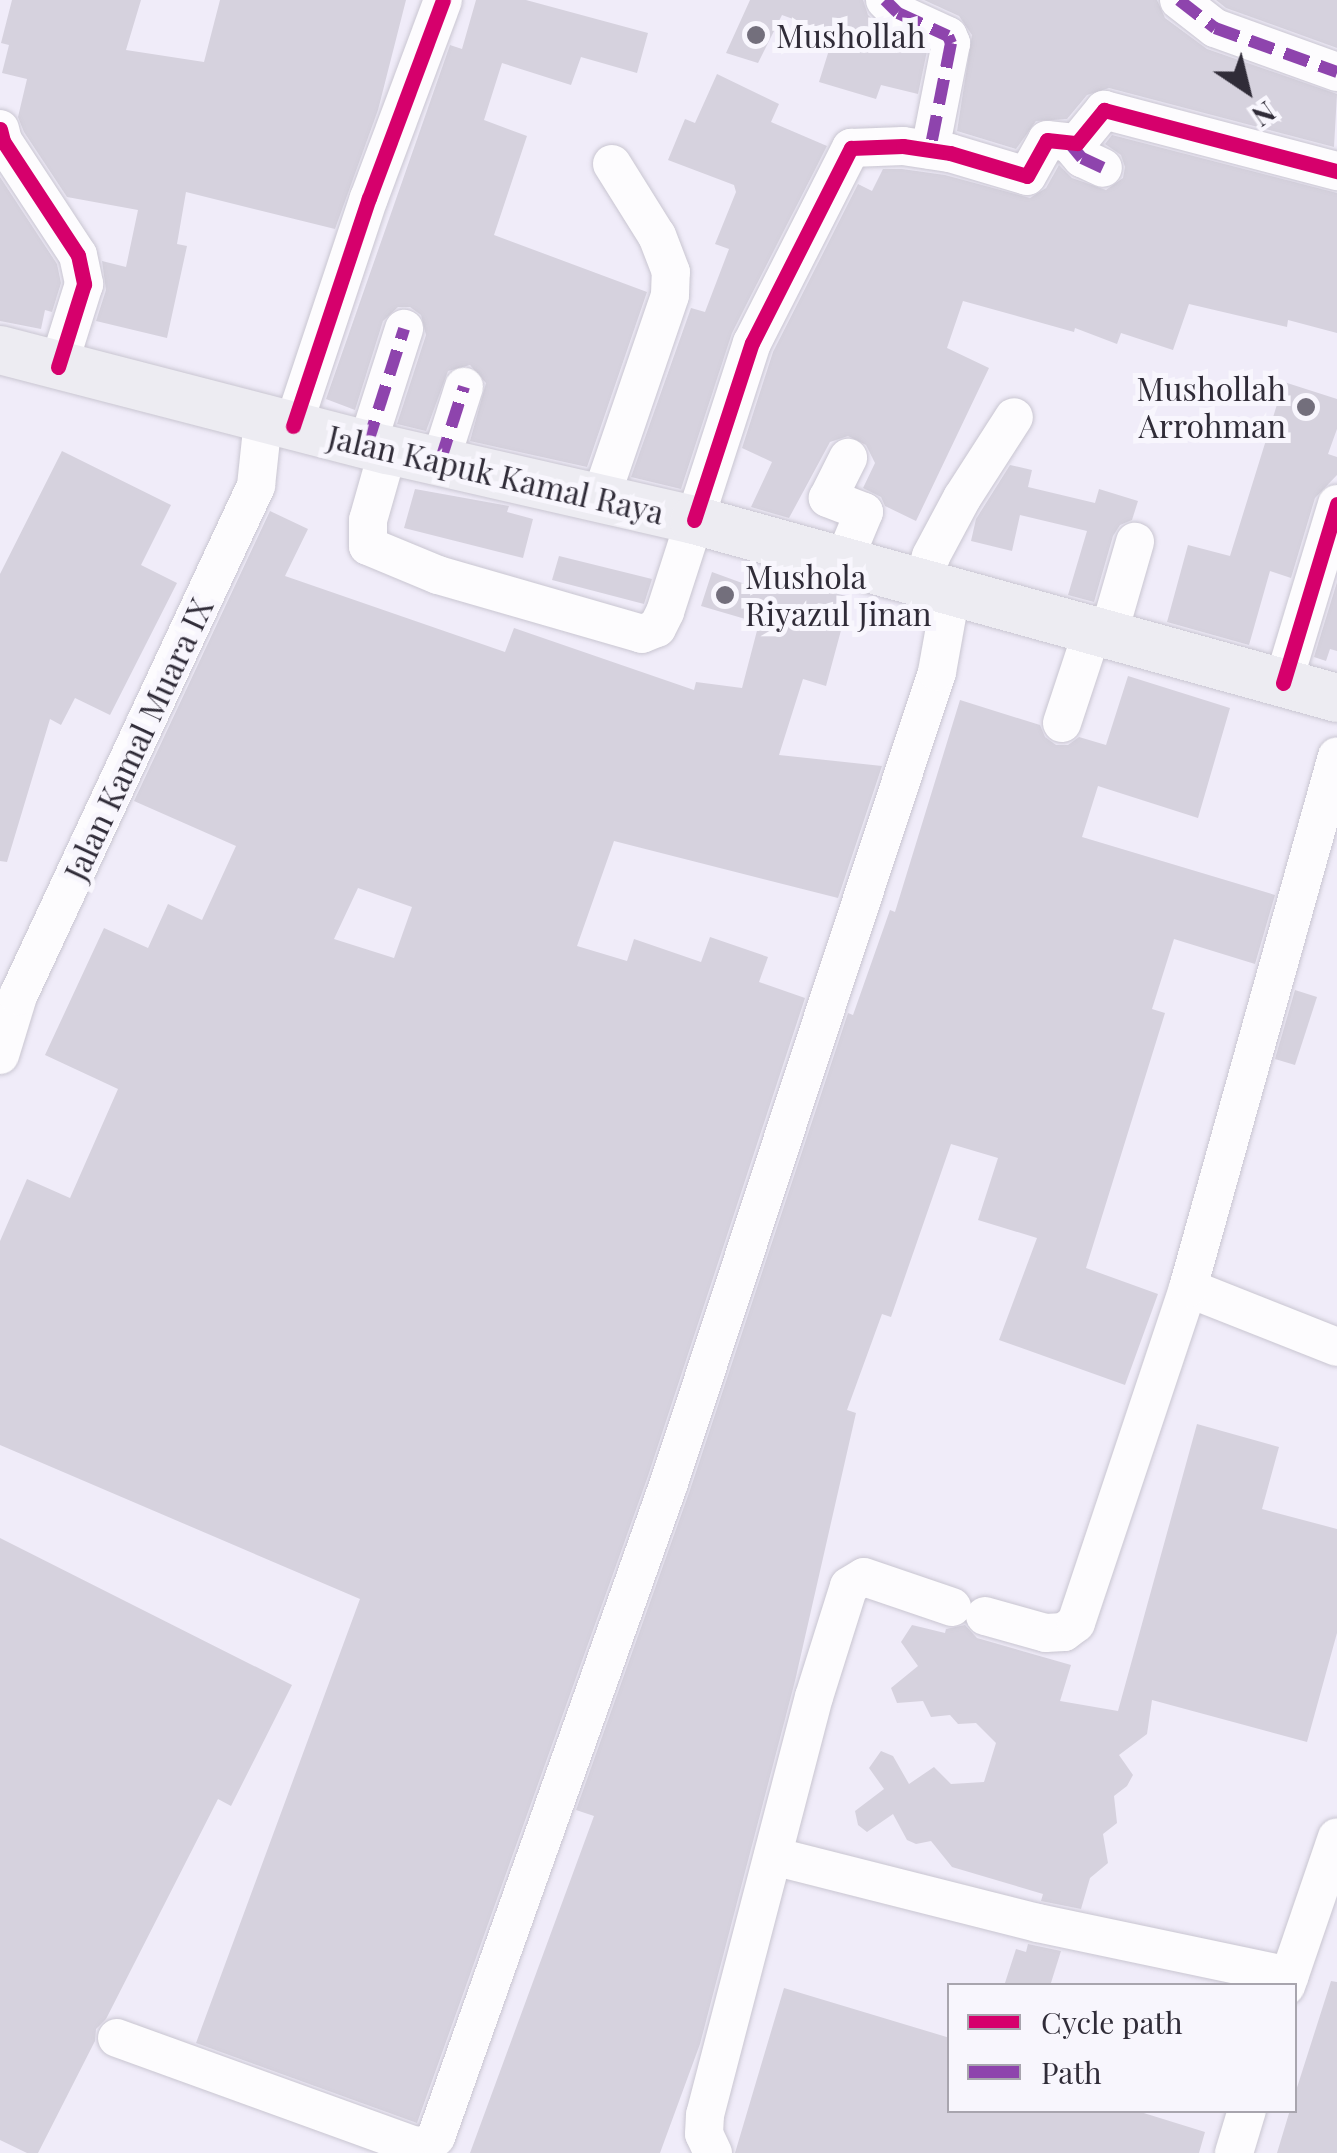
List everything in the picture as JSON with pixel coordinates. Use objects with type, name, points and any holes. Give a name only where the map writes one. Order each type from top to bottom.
[{"type":"main road","name":"Jalan Kapuk Kamal Raya","points":[[0,350],[377,448],[694,520],[1337,698]]},
{"type":"street","name":"Jalan Kamal Muara IX","points":[[0,1055],[18,996],[256,486],[444,0]]},
{"type":"street","points":[[886,0],[898,13],[948,36],[951,43],[930,150]]},
{"type":"street","points":[[1179,0],[1215,28],[1337,72]]},
{"type":"street","points":[[404,330],[377,448],[368,546],[438,575],[642,634],[657,628],[665,612],[752,343],[851,148],[930,150],[1023,177],[1030,172],[1047,140],[1072,145],[1081,140],[1096,114],[1104,110],[1337,170]]},
{"type":"street","points":[[0,128],[3,140],[78,254],[84,284],[58,367]]},
{"type":"street","points":[[1072,145],[1082,158],[1102,168]]},
{"type":"street","points":[[601,496],[670,295],[672,272],[657,236],[612,164]]},
{"type":"street","points":[[440,462],[464,387]]},
{"type":"street","points":[[118,2038],[415,2146],[427,2146],[436,2137],[668,1483],[937,672],[938,585],[931,556],[962,498],[1014,417]]},
{"type":"street","points":[[844,560],[864,512],[828,498],[848,458]]},
{"type":"street","points":[[1284,683],[1337,504]]},
{"type":"street","points":[[1062,723],[1135,542]]},
{"type":"street","points":[[713,2153],[704,2134],[705,2115],[849,1586],[864,1577],[1046,1633],[1064,1632],[1076,1623],[1188,1288],[1337,756]]},
{"type":"street","points":[[1188,1288],[1337,1347]]},
{"type":"street","points":[[773,1856],[1288,1981],[1337,1838]]},
{"type":"street","points":[[1234,2153],[1246,2113]]},
{"type":"building","points":[[12,0],[141,0],[126,50],[204,62],[220,0],[406,0],[378,110],[335,229],[186,192],[177,244],[187,246],[167,338],[96,321],[106,290],[102,261],[126,267],[138,210],[67,197],[24,132],[18,117],[27,79],[2,73],[9,45],[1,43]]},
{"type":"building","points":[[476,0],[526,0],[648,33],[637,73],[581,57],[571,85],[502,63],[484,120],[527,136],[494,235],[647,292],[587,467],[470,441],[486,383],[470,365],[448,371],[426,431],[397,424],[426,335],[421,315],[410,307],[398,307],[383,321],[355,410],[326,399],[450,45],[462,49]]},
{"type":"building","points":[[750,0],[863,0],[868,15],[883,29],[927,51],[918,94],[881,85],[876,99],[819,82],[834,34],[782,15],[758,63],[726,53]]},
{"type":"building","points":[[924,0],[1157,0],[1165,18],[1207,49],[1337,94],[1334,147],[1109,88],[1087,95],[1067,119],[1036,121],[1016,149],[957,131],[972,35],[959,16]]},
{"type":"building","points":[[1216,0],[1337,0],[1337,48],[1226,8]]},
{"type":"building","points":[[717,74],[779,104],[771,122],[827,146],[732,333],[681,489],[631,477],[691,308],[705,312],[729,249],[715,244],[736,192],[734,185],[668,160],[685,119],[695,123]]},
{"type":"building","points":[[1112,135],[1337,193],[1337,333],[1288,320],[1287,327],[1189,304],[1173,350],[1121,333],[1117,344],[1075,328],[1074,332],[963,301],[947,348],[989,368],[916,521],[885,506],[881,497],[863,488],[875,463],[866,445],[848,436],[830,442],[789,518],[751,507],[772,462],[742,448],[773,352],[858,184],[872,191],[883,169],[902,169],[945,175],[1030,198],[1046,188],[1059,165],[1072,178],[1106,190],[1123,178],[1125,167],[1121,155],[1105,144]]},
{"type":"building","points":[[0,177],[57,264],[61,283],[52,312],[45,310],[41,329],[0,321]]},
{"type":"building","points":[[1284,382],[1337,399],[1337,429],[1328,454],[1337,457],[1337,475],[1315,498],[1291,578],[1270,571],[1249,645],[1167,622],[1188,545],[1230,556]]},
{"type":"building","points":[[62,451],[171,505],[141,565],[177,583],[110,715],[75,698],[61,725],[50,719],[7,862],[0,861],[0,574]]},
{"type":"building","points":[[1010,465],[1032,470],[1028,487],[1095,503],[1099,489],[1138,501],[1132,520],[1120,525],[1113,536],[1094,602],[1068,595],[1087,531],[1020,515],[1012,551],[971,541],[976,519]]},
{"type":"building","points":[[415,489],[509,506],[507,512],[533,519],[523,558],[404,528]]},
{"type":"building","points":[[270,511],[308,529],[285,576],[505,652],[514,628],[694,690],[696,682],[742,688],[759,623],[701,606],[712,572],[767,592],[771,577],[850,597],[826,686],[803,679],[779,755],[882,766],[838,898],[614,841],[577,946],[627,961],[634,939],[701,962],[710,937],[768,957],[759,982],[805,998],[648,1476],[417,2123],[196,2043],[360,1599],[0,1445],[0,1241],[27,1179],[70,1198],[118,1089],[45,1055],[104,928],[148,948],[168,904],[202,920],[236,846],[134,801]],"holes":[[[358,888],[412,907],[394,958],[334,939]]]},
{"type":"building","points":[[559,556],[652,579],[644,604],[552,580]]},
{"type":"building","points":[[1337,582],[1337,651],[1330,649],[1326,661],[1314,657]]},
{"type":"building","points":[[1128,676],[1230,708],[1198,818],[1098,786],[1082,837],[1275,895],[1255,964],[1174,939],[1152,1009],[1165,1013],[1086,1268],[1158,1294],[1125,1385],[999,1340],[1037,1238],[978,1220],[998,1158],[951,1144],[891,1317],[882,1314],[847,1410],[856,1413],[795,1681],[700,2044],[660,2153],[470,2153],[594,1816],[576,1810],[690,1490],[848,1013],[853,1015],[890,910],[895,912],[960,700],[1040,725],[1045,737],[1056,745],[1068,745],[1079,737],[1106,745]]},
{"type":"building","points":[[1295,990],[1317,997],[1295,1065],[1275,1059]]},
{"type":"building","points":[[1197,1424],[1279,1447],[1262,1509],[1337,1529],[1337,1633],[1307,1742],[1152,1700],[1147,1734],[1119,1755],[1133,1775],[1114,1796],[1117,1823],[1103,1834],[1108,1863],[1090,1878],[1081,1909],[1041,1901],[1043,1894],[952,1867],[931,1841],[916,1844],[907,1840],[893,1814],[867,1832],[858,1825],[855,1811],[884,1789],[869,1768],[881,1751],[893,1756],[909,1784],[934,1767],[951,1784],[984,1782],[996,1743],[976,1723],[958,1724],[950,1715],[931,1717],[923,1701],[897,1703],[891,1688],[918,1666],[901,1642],[912,1625],[945,1633],[946,1629],[965,1625],[977,1638],[1071,1665],[1060,1701],[1118,1711]]},
{"type":"building","points":[[0,1538],[292,1685],[231,1806],[218,1799],[106,2019],[96,2029],[95,2041],[38,2153],[27,2153],[0,2140]]},
{"type":"building","points":[[1028,1944],[1061,1951],[1051,1983],[1005,1983],[1016,1949],[1026,1952]]},
{"type":"building","points":[[1331,1981],[1337,1982],[1337,2153],[1277,2153],[1289,2113],[1297,2113],[1297,2088]]},
{"type":"building","points":[[784,1988],[947,2037],[947,2113],[1144,2113],[1205,2132],[1199,2153],[735,2153]]},
{"type":"marked path","points":[[885,0],[898,13],[948,36],[951,43],[930,150]]},
{"type":"marked path","points":[[1179,0],[1215,28],[1337,72]]},
{"type":"marked path","points":[[1071,145],[1082,158],[1103,168]]},
{"type":"marked path","points":[[367,445],[404,329]]},
{"type":"marked path","points":[[440,462],[464,387]]},
{"type":"cycle path","points":[[293,426],[369,198],[443,0]]},
{"type":"cycle path","points":[[694,520],[752,343],[851,148],[903,146],[950,153],[1027,176],[1047,140],[1077,143],[1104,110],[1337,171]]},
{"type":"cycle path","points":[[0,129],[3,141],[78,255],[84,284],[58,367]]},
{"type":"cycle path","points":[[1283,683],[1337,504]]},
{"type":"place","name":"Mushollah","points":[[756,35]]},
{"type":"place","name":"Mushollah Arrohman","points":[[1306,407]]},
{"type":"place","name":"Mushola Riyazul Jinan","points":[[725,595]]}]
